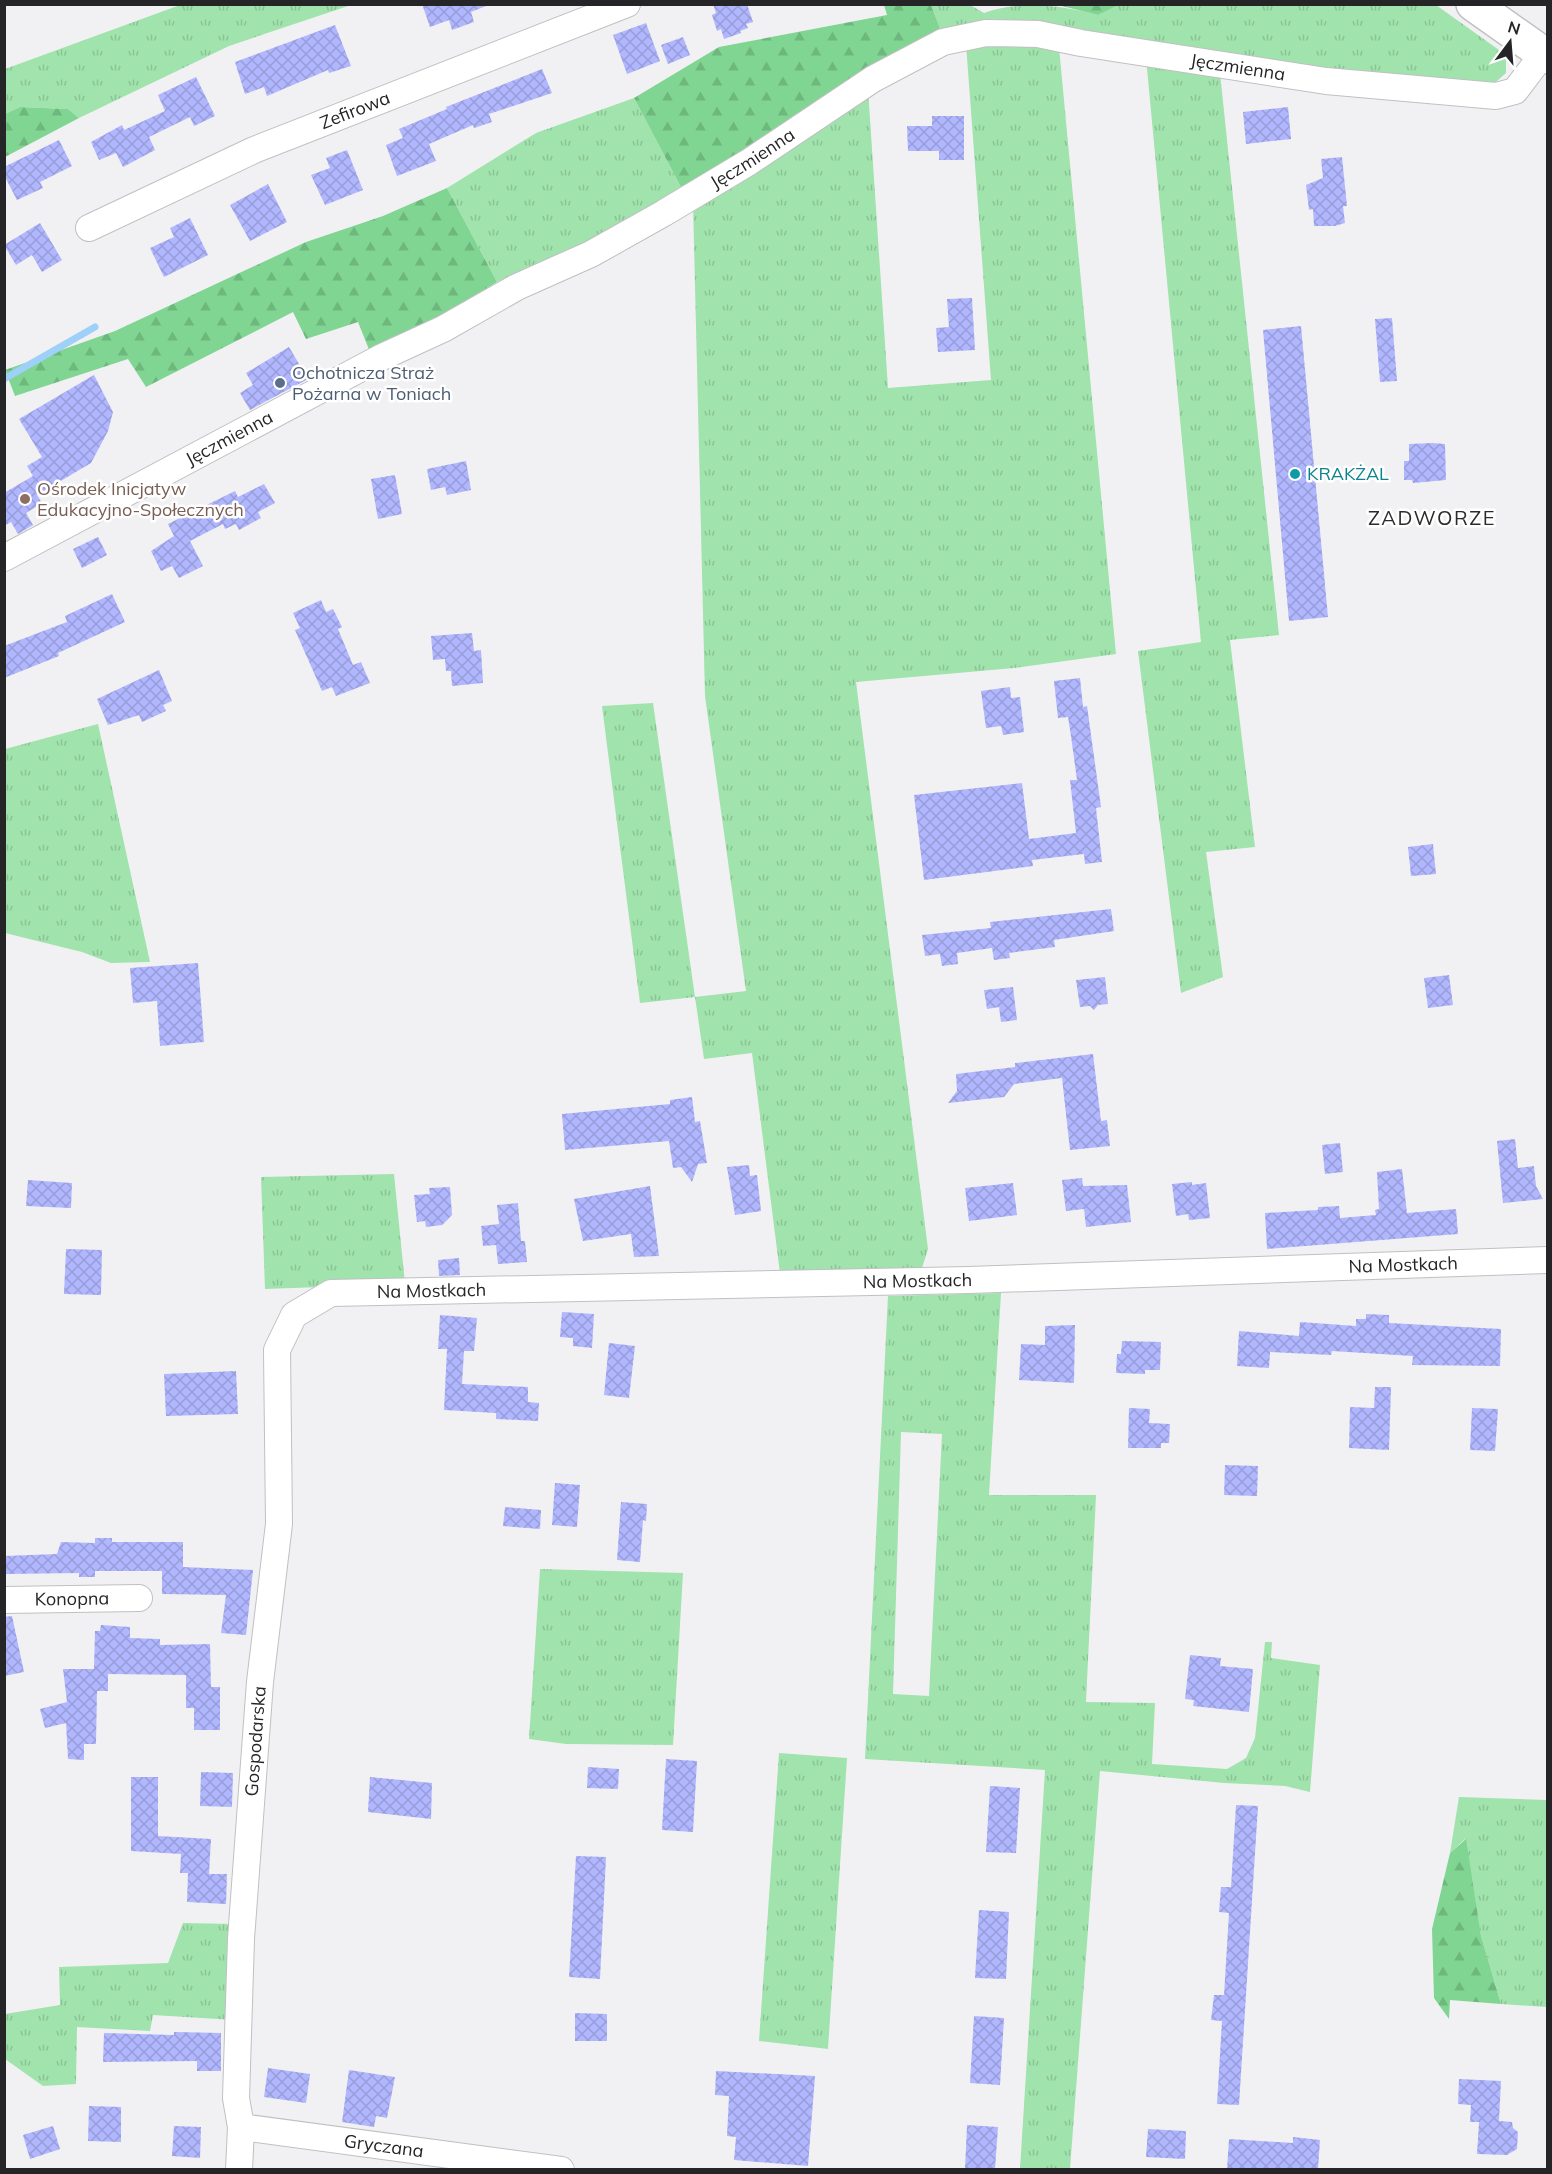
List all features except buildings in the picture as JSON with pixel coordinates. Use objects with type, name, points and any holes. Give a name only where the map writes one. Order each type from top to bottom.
[{"type":"street","name":"Zefirowa","points":[[89,228],[254,150],[627,4]]},
{"type":"street","points":[[1473,4],[1545,55]]},
{"type":"street","name":"Jęczmienna","points":[[4,558],[382,357],[443,329],[517,287],[591,254],[749,162],[873,80],[943,42],[986,33],[1038,34],[1081,43],[1326,81],[1496,96],[1515,91],[1545,55]]},
{"type":"street","name":"Na Mostkach","points":[[294,1315],[332,1293],[969,1280],[1548,1260]]},
{"type":"street","name":"Gospodarska","points":[[239,2169],[242,2127],[236,2098],[240,1939],[260,1682],[279,1524],[277,1350],[294,1315]]},
{"type":"street","name":"Konopna","points":[[4,1600],[139,1598]]},
{"type":"street","name":"Gryczana","points":[[242,2127],[561,2169]]},
{"type":"green space","points":[[1118,4],[1436,5],[1506,55],[1506,73],[1488,89],[943,36],[931,5],[970,5],[984,13],[1012,6],[1041,5],[1098,15]]},
{"type":"green space","points":[[1118,4],[1098,15],[1058,5]]},
{"type":"green space","points":[[180,5],[351,5],[229,46],[79,118],[68,109],[20,107],[5,114],[5,69]]},
{"type":"green space","points":[[884,5],[931,5],[943,36],[866,72],[682,189],[634,98],[719,47],[887,15]]},
{"type":"green space","points":[[966,44],[1059,47],[1116,654],[1014,668],[856,682],[928,1249],[922,1268],[781,1281],[752,1053],[704,1059],[695,997],[746,991],[705,696],[693,203],[868,89],[888,388],[991,380]]},
{"type":"green space","points":[[1146,58],[1220,73],[1279,635],[1230,640],[1255,847],[1206,852],[1223,977],[1181,993],[1138,651],[1201,642]]},
{"type":"green space","points":[[634,98],[682,189],[593,241],[497,282],[447,188],[536,133]]},
{"type":"green space","points":[[20,107],[68,109],[79,118],[5,157],[5,114]]},
{"type":"green space","points":[[447,188],[497,282],[372,357],[358,322],[306,339],[293,312],[146,387],[128,359],[15,396],[5,370],[115,331],[306,242],[383,216]]},
{"type":"green space","points":[[653,703],[695,997],[640,1003],[602,706]]},
{"type":"green space","points":[[98,724],[150,962],[111,963],[82,952],[5,933],[5,749]]},
{"type":"green space","points":[[394,1174],[405,1284],[265,1289],[261,1177]]},
{"type":"green space","points":[[1001,1293],[989,1495],[1096,1495],[1086,1702],[1155,1703],[1152,1764],[1227,1769],[1246,1758],[1255,1738],[1265,1642],[1272,1642],[1271,1658],[1320,1665],[1310,1792],[1285,1786],[1224,1783],[1100,1771],[1070,2169],[1020,2169],[1045,1770],[865,1759],[888,1296]],"holes":[[[901,1432],[942,1434],[929,1696],[893,1694]]]},
{"type":"green space","points":[[540,1569],[683,1573],[673,1745],[566,1744],[529,1739]]},
{"type":"green space","points":[[779,1753],[847,1758],[828,2049],[759,2041]]},
{"type":"green space","points":[[1459,1797],[1547,1800],[1547,2007],[1501,2004],[1481,1936],[1465,1839],[1450,1853]]},
{"type":"green space","points":[[1466,1839],[1481,1936],[1501,2004],[1450,2000],[1449,2019],[1434,1998],[1432,1929],[1450,1853]]},
{"type":"green space","points":[[183,1923],[235,1924],[234,2020],[153,2015],[150,2031],[77,2027],[76,2084],[43,2086],[5,2059],[5,2014],[60,2005],[59,1967],[168,1963]]},
{"type":"waterway","points":[[4,379],[95,327]]},
{"type":"place","name":"Ochotnicza Straż Pożarna w Toniach","points":[[280,383]]},
{"type":"place","name":"KRAKŻAL","points":[[1295,474]]},
{"type":"place","name":"Ośrodek Inicjatyw Edukacyjno-Społecznych","points":[[25,499]]},
{"type":"district","name":"ZADWORZE","points":[[1432,518]]}]
